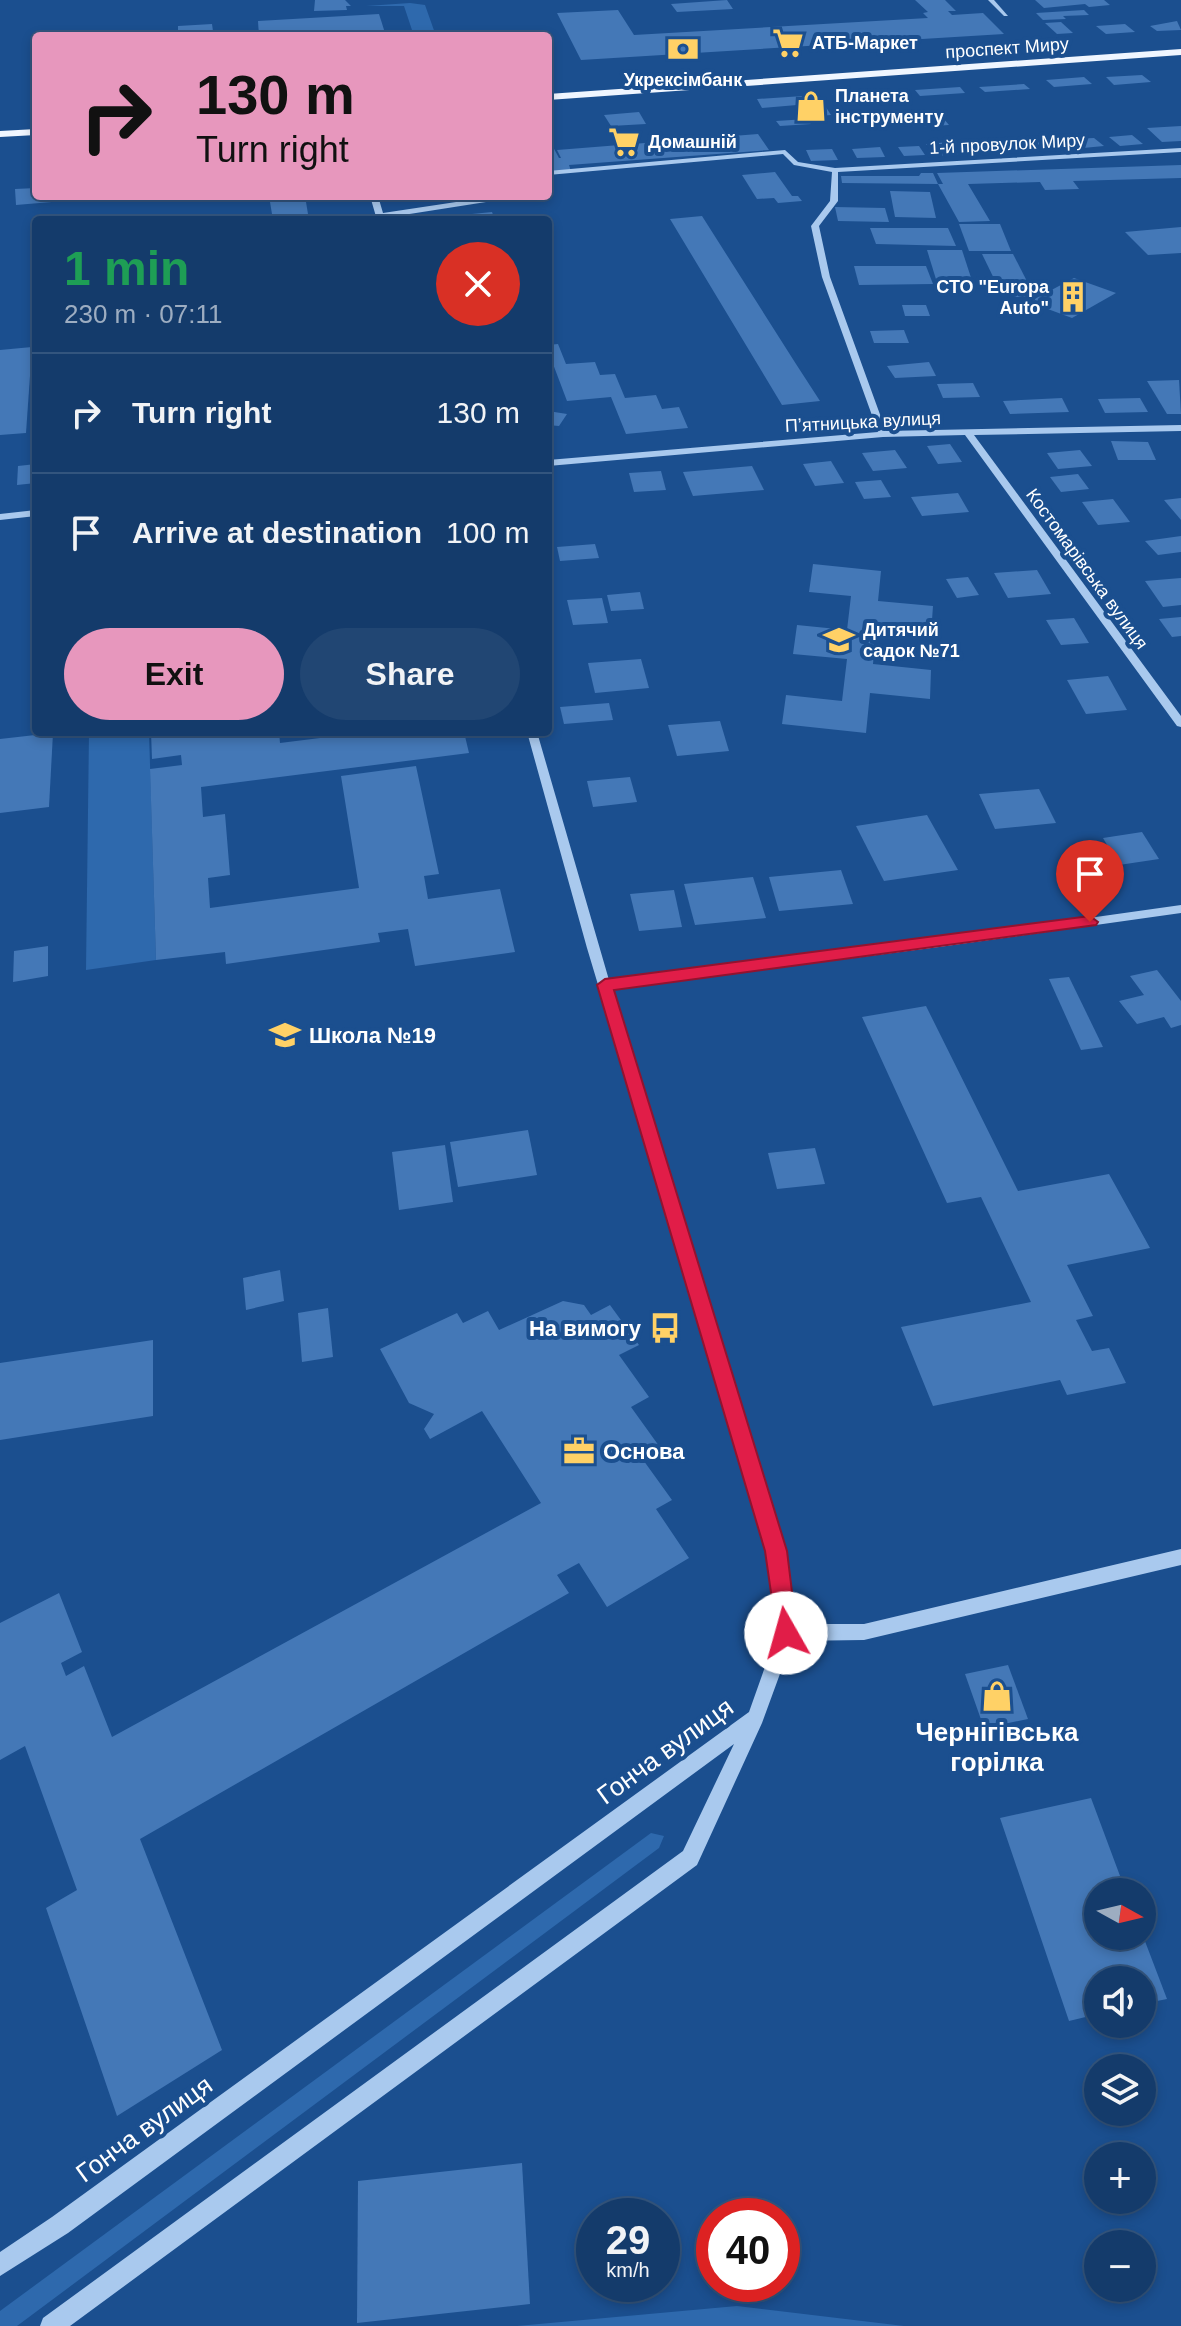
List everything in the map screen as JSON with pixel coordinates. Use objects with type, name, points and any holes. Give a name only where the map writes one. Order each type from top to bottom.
[{"type":"main road","name":"проспект Миру","points":[[552,97],[1181,52]]},
{"type":"main road","points":[[2,134],[32,132]]},
{"type":"street","points":[[991,0],[1006,15]]},
{"type":"street","name":"1-й провулок Миру","points":[[552,173],[785,152],[796,164],[835,170],[1181,150]]},
{"type":"street","points":[[835,170],[834,201],[815,226],[826,277],[883,434]]},
{"type":"street","points":[[392,216],[479,200]]},
{"type":"street","name":"Пʼятницька вулиця","points":[[552,463],[883,434],[1181,428]]},
{"type":"street","name":"Костомарівська вулиця","points":[[967,432],[1181,724]]},
{"type":"street","points":[[0,517],[32,513]]},
{"type":"street","points":[[533,736],[776,1551],[786,1633],[756,1717]]},
{"type":"street","points":[[605,985],[1181,909]]},
{"type":"street","points":[[786,1633],[864,1632],[1181,1557]]},
{"type":"street","name":"Гонча вулиця","points":[[0,2265],[60,2225],[756,1717]]},
{"type":"street","name":"Гонча вулиця","points":[[51,2326],[690,1858],[756,1717]]},
{"type":"shaded area","points":[[425,5],[435,32],[413,32],[404,6],[366,6]]},
{"type":"shaded area","points":[[89,736],[149,736],[156,960],[86,970]]},
{"type":"shaded area","points":[[651,1833],[664,1836],[659,1848],[17,2326],[0,2326],[0,2311]]},
{"type":"shaded area","points":[[737,2306],[904,2326],[517,2326]]},
{"type":"building","points":[[315,0],[345,0],[351,6],[346,6],[347,10],[314,11]]},
{"type":"building","points":[[727,0],[733,9],[677,12],[671,4]]},
{"type":"building","points":[[915,0],[945,0],[956,11],[948,11],[952,15],[983,13],[1004,34],[581,60],[557,13],[618,10],[634,35],[928,18],[923,13],[928,12]]},
{"type":"building","points":[[1035,0],[1104,0],[1110,5],[1044,8]]},
{"type":"building","points":[[1084,10],[1089,15],[1063,16],[1066,19],[1043,20],[1036,13]]},
{"type":"building","points":[[379,14],[385,32],[259,32],[258,21]]},
{"type":"building","points":[[1177,21],[1181,30],[1157,31],[1150,26]]},
{"type":"building","points":[[1061,22],[1073,33],[1057,34],[1045,23]]},
{"type":"building","points":[[212,24],[213,31],[178,32],[178,26]]},
{"type":"building","points":[[1125,24],[1135,32],[1106,34],[1096,26]]},
{"type":"building","points":[[1142,75],[1151,82],[1114,85],[1106,77]]},
{"type":"building","points":[[1084,77],[1092,84],[1054,87],[1046,80]]},
{"type":"building","points":[[1024,84],[1030,89],[985,92],[979,87]]},
{"type":"building","points":[[960,87],[965,93],[920,96],[915,90]]},
{"type":"building","points":[[884,90],[891,99],[838,102],[832,94]]},
{"type":"building","name":"Планета інструменту","points":[[818,95],[831,115],[806,117],[797,105],[762,108],[757,99]]},
{"type":"building","points":[[639,112],[646,124],[611,126],[604,115]]},
{"type":"building","points":[[943,118],[949,125],[914,127],[909,120]]},
{"type":"building","points":[[807,119],[811,124],[780,126],[776,121]]},
{"type":"building","points":[[1181,126],[1181,141],[1162,142],[1147,128]]},
{"type":"building","points":[[758,134],[769,150],[569,165],[571,171],[552,173],[552,147],[561,158],[557,150]]},
{"type":"building","points":[[1132,135],[1143,144],[1120,146],[1109,137]]},
{"type":"building","points":[[1063,137],[1075,149],[1042,151],[1031,139]]},
{"type":"building","points":[[1094,138],[1104,146],[1083,148],[1073,139]]},
{"type":"building","points":[[950,142],[961,154],[936,156],[926,144]]},
{"type":"building","points":[[1007,143],[1016,152],[984,154],[976,146]]},
{"type":"building","points":[[919,146],[925,155],[904,156],[898,147]]},
{"type":"building","points":[[880,147],[885,157],[857,158],[852,149]]},
{"type":"building","points":[[832,149],[838,160],[811,161],[806,150]]},
{"type":"building","points":[[1181,165],[1181,178],[1073,181],[1079,189],[1045,190],[1040,182],[968,184],[990,221],[959,222],[938,184],[943,184],[937,173]]},
{"type":"building","points":[[775,172],[792,196],[798,196],[802,201],[778,203],[774,198],[757,199],[742,175]]},
{"type":"building","points":[[921,173],[933,173],[938,184],[842,183],[841,176],[919,176]]},
{"type":"building","points":[[32,188],[32,200],[75,200],[16,205],[15,189]]},
{"type":"building","points":[[890,191],[930,192],[936,218],[895,217]]},
{"type":"building","points":[[270,200],[306,200],[308,216],[272,216]]},
{"type":"building","points":[[835,207],[885,208],[889,222],[838,221]]},
{"type":"building","points":[[492,212],[494,216],[462,216]]},
{"type":"building","points":[[702,216],[820,401],[782,405],[670,219]]},
{"type":"building","points":[[959,224],[1000,224],[1011,251],[969,251]]},
{"type":"building","points":[[1181,227],[1181,253],[1148,255],[1125,232]]},
{"type":"building","points":[[870,228],[948,228],[956,246],[876,244]]},
{"type":"building","points":[[927,250],[962,250],[975,290],[939,289]]},
{"type":"building","points":[[982,254],[1013,254],[1035,297],[1003,297]]},
{"type":"building","points":[[854,266],[926,266],[933,284],[859,285]]},
{"type":"building","name":"СТО \"Europa Auto\"","points":[[1074,278],[1116,293],[1072,318],[1029,302]]},
{"type":"building","points":[[902,305],[926,305],[930,316],[905,316]]},
{"type":"building","points":[[904,330],[909,343],[874,343],[870,331]]},
{"type":"building","points":[[558,344],[566,364],[595,362],[600,375],[615,374],[625,398],[656,395],[662,409],[679,407],[688,428],[626,434],[611,397],[567,401],[552,364],[552,345]]},
{"type":"building","points":[[32,347],[26,433],[0,435],[0,350]]},
{"type":"building","points":[[929,362],[936,376],[895,378],[887,366]]},
{"type":"building","points":[[1179,380],[1181,414],[1167,414],[1147,381]]},
{"type":"building","points":[[973,383],[980,397],[943,398],[937,384]]},
{"type":"building","points":[[1062,398],[1069,412],[1010,414],[1003,401]]},
{"type":"building","points":[[1140,398],[1148,412],[1105,413],[1098,399]]},
{"type":"building","points":[[552,412],[567,414],[559,426],[552,425]]},
{"type":"building","points":[[1111,441],[1148,442],[1156,460],[1118,460]]},
{"type":"building","points":[[950,444],[962,462],[938,464],[927,446]]},
{"type":"building","points":[[895,450],[907,468],[873,471],[862,453]]},
{"type":"building","points":[[1080,450],[1092,466],[1058,469],[1047,453]]},
{"type":"building","points":[[831,461],[844,483],[815,486],[803,464]]},
{"type":"building","points":[[32,464],[32,483],[17,485],[18,466]]},
{"type":"building","points":[[752,466],[764,490],[693,496],[683,472]]},
{"type":"building","points":[[661,471],[666,490],[634,492],[629,473]]},
{"type":"building","points":[[1078,474],[1089,489],[1061,492],[1050,477]]},
{"type":"building","points":[[881,480],[891,497],[864,499],[855,482]]},
{"type":"building","points":[[958,493],[969,512],[922,516],[911,497]]},
{"type":"building","points":[[1181,498],[1181,520],[1164,500]]},
{"type":"building","points":[[1113,499],[1130,522],[1098,525],[1082,502]]},
{"type":"building","points":[[1181,536],[1181,552],[1158,555],[1145,541]]},
{"type":"building","points":[[595,544],[599,558],[560,561],[557,547]]},
{"type":"building","points":[[813,564],[881,571],[878,601],[933,606],[931,634],[876,628],[873,664],[931,670],[930,699],[870,693],[866,733],[782,724],[786,695],[842,701],[847,659],[793,654],[797,625],[847,630],[851,596],[809,592]]},
{"type":"building","points":[[1037,570],[1051,594],[1008,598],[994,573]]},
{"type":"building","points":[[968,577],[979,595],[957,598],[946,579]]},
{"type":"building","points":[[1181,578],[1181,605],[1163,607],[1145,581]]},
{"type":"building","points":[[640,592],[644,609],[611,611],[607,595]]},
{"type":"building","points":[[602,598],[608,623],[573,625],[567,600]]},
{"type":"building","points":[[1181,617],[1181,636],[1172,637],[1159,619]]},
{"type":"building","points":[[1074,618],[1089,643],[1061,645],[1046,620]]},
{"type":"building","points":[[641,659],[649,688],[595,693],[588,663]]},
{"type":"building","points":[[1108,676],[1127,710],[1086,714],[1067,680]]},
{"type":"building","points":[[609,703],[613,720],[564,724],[560,707]]},
{"type":"building","points":[[720,721],[729,751],[677,756],[668,725]]},
{"type":"building","points":[[53,736],[49,807],[0,813],[0,739]]},
{"type":"building","points":[[151,736],[279,736],[280,743],[320,736],[465,736],[469,753],[201,787],[203,817],[225,814],[230,875],[208,878],[210,908],[359,888],[341,776],[416,766],[439,874],[424,876],[428,899],[500,889],[515,952],[415,966],[408,929],[378,933],[380,942],[226,964],[225,952],[156,960],[150,769],[182,765],[181,755],[152,759]]},
{"type":"building","points":[[630,777],[637,802],[593,807],[587,781]]},
{"type":"building","points":[[1039,789],[1056,823],[995,829],[979,794]]},
{"type":"building","points":[[927,815],[958,870],[884,881],[856,826]]},
{"type":"building","points":[[1142,832],[1159,859],[1119,865],[1103,838]]},
{"type":"building","points":[[841,870],[853,904],[779,911],[769,877]]},
{"type":"building","points":[[753,877],[766,918],[695,925],[684,884]]},
{"type":"building","points":[[674,890],[682,927],[639,931],[630,894]]},
{"type":"building","points":[[48,946],[48,976],[13,982],[14,951]]},
{"type":"building","points":[[1157,970],[1181,1001],[1181,1025],[1171,1028],[1164,1017],[1137,1024],[1119,1001],[1144,995],[1130,976]]},
{"type":"building","points":[[1069,977],[1103,1047],[1081,1050],[1049,979]]},
{"type":"building","points":[[926,1006],[1018,1191],[1109,1174],[1150,1248],[1067,1265],[1093,1316],[1076,1320],[1092,1351],[1109,1348],[1126,1383],[1067,1395],[1060,1380],[933,1406],[901,1327],[1031,1302],[981,1197],[947,1203],[862,1017]]},
{"type":"building","points":[[528,1130],[537,1175],[458,1187],[450,1142]]},
{"type":"building","points":[[445,1145],[453,1202],[399,1210],[392,1152]]},
{"type":"building","points":[[815,1148],[825,1184],[777,1189],[768,1153]]},
{"type":"building","points":[[280,1270],[284,1301],[246,1310],[243,1278]]},
{"type":"building","points":[[563,1301],[584,1305],[591,1315],[610,1305],[639,1345],[619,1355],[649,1397],[631,1407],[659,1446],[641,1457],[672,1500],[656,1509],[689,1558],[607,1607],[579,1563],[557,1575],[569,1593],[140,1839],[222,2050],[117,2116],[46,1908],[77,1890],[25,1746],[0,1760],[0,1623],[59,1593],[82,1652],[61,1663],[66,1676],[84,1666],[112,1737],[541,1503],[482,1411],[430,1439],[424,1429],[434,1414],[409,1403],[380,1349],[457,1313],[463,1323],[488,1311],[499,1330]]},
{"type":"building","points":[[328,1308],[333,1357],[302,1362],[298,1313]]},
{"type":"building","points":[[153,1340],[153,1416],[0,1440],[0,1363]]},
{"type":"building","name":"Чернігівська горілка","points":[[1008,1665],[1028,1719],[984,1728],[965,1674]]},
{"type":"building","points":[[1091,1798],[1121,1878],[1084,1878],[1084,1950],[1148,1950],[1154,1966],[1084,1966],[1084,2017],[1069,2021],[1000,1818]]},
{"type":"building","points":[[1156,1970],[1167,1999],[1156,2001]]},
{"type":"building","points":[[522,2163],[530,2304],[357,2323],[358,2181]]},
{"type":"place","name":"АТБ-Маркет","points":[[788,43]]},
{"type":"place","name":"Укрексімбанк","points":[[683,49]]},
{"type":"place","name":"Планета інструменту","points":[[811,106]]},
{"type":"place","name":"Домашній","points":[[624,142]]},
{"type":"place","name":"СТО \"Europa Auto\"","points":[[1073,297]]},
{"type":"place","name":"Дитячий садок №71","points":[[839,640]]},
{"type":"place","name":"Школа №19","points":[[285,1035]]},
{"type":"place","name":"На вимогу","points":[[665,1328]]},
{"type":"place","name":"Основа","points":[[579,1451]]},
{"type":"place","name":"Чернігівська горілка","points":[[997,1696]]},
{"type":"route","points":[[786,1633],[776,1551],[605,985],[1090,922]]}]
